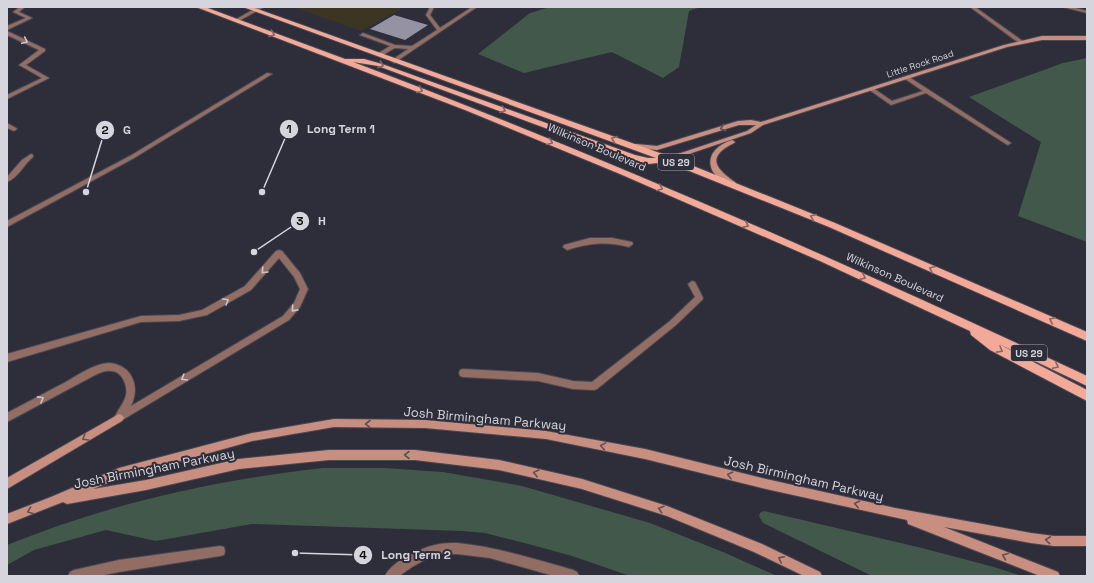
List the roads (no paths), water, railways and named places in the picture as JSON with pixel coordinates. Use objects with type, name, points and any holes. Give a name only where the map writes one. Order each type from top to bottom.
[{"type":"main road","name":"Wilkinson Boulevard","points":[[199,7],[477,112],[624,172],[970,326],[1087,381]]},
{"type":"main road","name":"Wilkinson Boulevard","points":[[246,7],[259,9],[379,55],[632,145],[740,187],[1085,335]]},
{"type":"main road","name":"Little Rock Road","points":[[668,159],[747,132],[761,124],[1021,42],[1050,38],[1087,38]]},
{"type":"main road","points":[[342,61],[364,61],[380,65],[632,157],[648,161],[668,159]]},
{"type":"main road","name":"Little Rock Road","points":[[632,145],[658,148],[738,123],[751,122],[761,124]]},
{"type":"main road","points":[[740,187],[720,175],[715,168],[712,159],[714,153],[718,149],[743,137],[747,132]]},
{"type":"main road","points":[[970,326],[982,339],[994,347],[1087,396]]},
{"type":"main road","points":[[7,484],[119,418]]},
{"type":"main road","name":"Josh Birmingham Parkway","points":[[7,519],[52,502],[119,473],[252,437],[334,423],[418,424],[546,435],[645,454],[766,484],[895,513]]},
{"type":"main road","name":"Josh Birmingham Parkway","points":[[52,502],[146,485],[239,464],[329,455],[415,455],[499,464],[582,484],[667,512],[758,548],[816,576]]},
{"type":"main road","points":[[895,513],[1031,538],[1087,541]]},
{"type":"main road","points":[[895,513],[1054,576]]},
{"type":"street","points":[[7,28],[30,18],[15,12],[23,7]]},
{"type":"street","points":[[432,7],[428,15],[439,30]]},
{"type":"street","points":[[394,60],[475,7]]},
{"type":"street","points":[[972,7],[1021,42]]},
{"type":"street","points":[[1065,7],[1087,12]]},
{"type":"street","points":[[235,20],[259,9]]},
{"type":"street","points":[[7,33],[43,50],[22,65],[46,78],[10,96]]},
{"type":"street","points":[[363,34],[394,46],[413,48]]},
{"type":"street","points":[[379,55],[394,46]]},
{"type":"street","points":[[7,224],[132,157],[269,74]]},
{"type":"street","points":[[907,78],[1008,143]]},
{"type":"street","points":[[871,89],[892,103],[927,91]]},
{"type":"street","points":[[7,125],[14,130]]},
{"type":"street","points":[[7,180],[17,171],[23,161],[31,156]]},
{"type":"street","points":[[567,247],[590,240],[612,239],[630,244]]},
{"type":"street","points":[[7,358],[141,319],[179,318],[204,314],[248,288],[279,253],[297,275],[304,289],[302,300],[294,310],[286,318],[119,418]]},
{"type":"street","points":[[463,373],[538,377],[573,385],[594,386],[673,322],[699,298],[692,284]]},
{"type":"street","points":[[7,418],[92,372],[113,367],[126,375],[130,383],[131,394],[119,418]]},
{"type":"street","points":[[391,576],[416,558],[440,549],[481,551],[573,576]]},
{"type":"street","points":[[74,576],[119,566],[220,551]]},
{"type":"place","name":"G","points":[[86,192]]},
{"type":"place","name":"Long Term 1","points":[[262,192]]},
{"type":"place","name":"H","points":[[254,252]]},
{"type":"place","name":"Long Term 2","points":[[295,553]]}]
